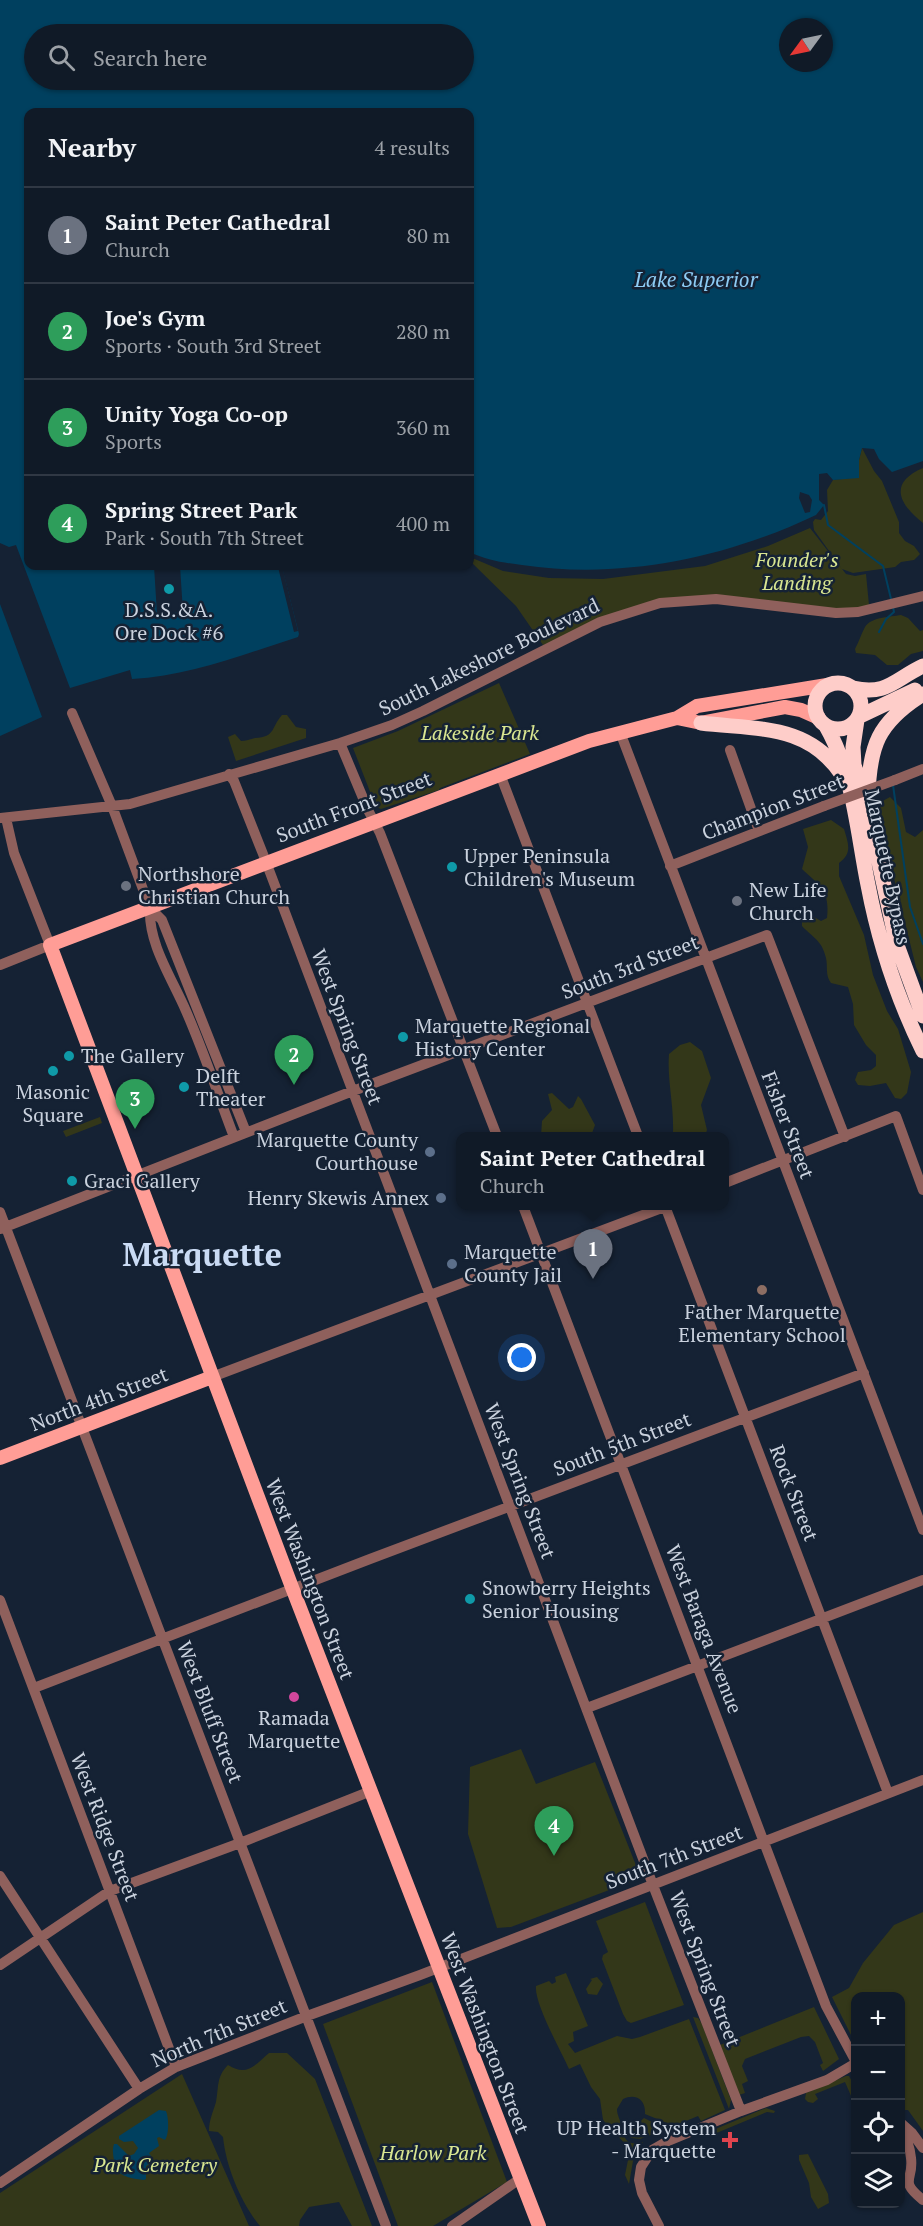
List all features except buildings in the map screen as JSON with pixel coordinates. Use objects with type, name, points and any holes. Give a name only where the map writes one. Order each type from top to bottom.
[{"type":"highway","points":[[923,666],[882,690],[869,692],[840,683],[827,685],[822,689],[815,705],[822,722],[832,729],[843,729],[857,718],[923,687]]},
{"type":"highway","points":[[853,688],[860,704],[857,718]]},
{"type":"highway","points":[[867,807],[869,773],[877,741],[894,715],[923,694]]},
{"type":"highway","name":"Marquette Bypass","points":[[857,718],[853,747],[854,765],[867,807],[897,945],[923,1016]]},
{"type":"highway","name":"Marquette Bypass","points":[[822,722],[841,754],[883,949],[895,987],[923,1051]]},
{"type":"highway","points":[[701,723],[795,736],[823,752],[837,766],[848,783]]},
{"type":"main road","name":"South Front Street","points":[[50,945],[500,774],[620,732],[677,718],[697,706],[827,685]]},
{"type":"main road","name":"South Front Street","points":[[677,718],[701,723],[784,707],[801,710],[822,722]]},
{"type":"main road","name":"West Washington Street","points":[[50,945],[293,1590],[539,2226]]},
{"type":"main road","name":"North 4th Street","points":[[0,1458],[213,1377]]},
{"type":"street","name":"South Lakeshore Boulevard","points":[[3,818],[130,804],[340,743],[392,725],[423,711],[600,622],[650,606],[716,599],[836,613],[858,612],[923,596]]},
{"type":"street","points":[[72,713],[112,806],[150,908],[149,924],[167,972],[186,1011],[234,1137]]},
{"type":"street","name":"Fisher Street","points":[[620,732],[923,1530]]},
{"type":"street","points":[[340,743],[380,833],[495,1132]]},
{"type":"street","points":[[730,750],[759,831]]},
{"type":"street","name":"Champion Street","points":[[670,866],[923,769]]},
{"type":"street","name":"West Spring Street","points":[[229,774],[234,781],[266,864],[741,2111]]},
{"type":"street","points":[[500,774],[636,1132]]},
{"type":"street","points":[[0,964],[50,945],[14,853],[3,818]]},
{"type":"street","points":[[150,908],[162,920],[246,1132]]},
{"type":"street","name":"South 3rd Street","points":[[3,1228],[352,1091],[767,935],[845,1137]]},
{"type":"street","points":[[729,1181],[896,1116],[923,1190]]},
{"type":"street","name":"West Baraga Avenue","points":[[525,1210],[830,2014],[851,2055]]},
{"type":"street","points":[[213,1377],[655,1210]]},
{"type":"street","name":"Rock Street","points":[[668,1210],[888,1793]]},
{"type":"street","name":"West Bluff Street","points":[[0,1212],[3,1228],[163,1638],[386,2226]]},
{"type":"street","name":"South 5th Street","points":[[34,1688],[864,1373]]},
{"type":"street","points":[[587,1708],[923,1580]]},
{"type":"street","name":"West Ridge Street","points":[[0,1600],[176,2067]]},
{"type":"street","name":"South 7th Street","points":[[439,1968],[923,1780]]},
{"type":"street","points":[[0,1965],[110,1891],[240,1843],[370,1791]]},
{"type":"street","points":[[0,1876],[139,2089]]},
{"type":"street","name":"North 7th Street","points":[[0,2182],[139,2089],[176,2067],[439,1968]]},
{"type":"street","points":[[659,2226],[639,2186],[639,2172],[647,2155],[657,2146],[741,2111],[827,2080],[851,2065]]},
{"type":"street","points":[[905,2128],[923,2148]]},
{"type":"street","points":[[905,2139],[911,2157],[908,2179],[910,2188],[922,2198]]},
{"type":"street","points":[[910,2172],[915,2164],[923,2161]]},
{"type":"street","points":[[452,2226],[521,2178]]},
{"type":"green space","points":[[862,448],[882,481],[899,522],[899,533],[920,554],[914,560],[901,562],[895,567],[853,573],[842,569],[814,530],[813,522],[815,519],[821,520],[828,511],[827,490],[833,480],[859,477]]},
{"type":"green space","points":[[923,468],[923,523],[903,501],[901,487],[905,480]]},
{"type":"green space","name":"Founder's Landing","points":[[810,528],[846,574],[855,576],[866,574],[869,605],[848,610],[675,599],[543,645],[516,606],[474,565],[474,559],[503,571],[549,578],[603,579],[705,566],[768,546]]},
{"type":"green space","points":[[901,615],[908,618],[920,631],[923,630],[923,651],[911,654],[898,665],[887,665],[875,655],[856,653],[855,649],[868,624],[881,618]]},
{"type":"green space","name":"Lakeside Park","points":[[499,683],[530,754],[439,790],[381,809],[376,807],[353,748],[398,731]]},
{"type":"green space","points":[[282,715],[287,715],[296,727],[306,729],[306,738],[236,761],[228,737],[235,734],[241,741],[267,736]]},
{"type":"green space","points":[[890,797],[901,808],[906,832],[915,837],[923,830],[923,982],[916,967],[883,834],[879,803]]},
{"type":"green space","points":[[831,820],[844,829],[848,852],[839,863],[839,876],[864,935],[873,975],[887,1011],[898,1029],[911,1072],[907,1093],[901,1099],[895,1098],[886,1083],[870,1086],[858,1085],[855,1080],[858,1072],[871,1070],[876,1066],[876,1055],[866,1045],[854,1025],[853,1004],[848,987],[831,983],[822,947],[802,926],[802,919],[807,913],[821,921],[827,918],[828,909],[822,889],[802,869],[808,847],[803,829]]},
{"type":"green space","points":[[690,1042],[702,1051],[711,1078],[701,1105],[706,1132],[673,1132],[669,1054],[680,1045]]},
{"type":"green space","points":[[552,1093],[569,1109],[573,1107],[578,1096],[595,1125],[592,1132],[541,1132],[542,1121],[552,1110],[548,1094]]},
{"type":"green space","points":[[100,1117],[102,1123],[66,1137],[63,1131]]},
{"type":"green space","points":[[521,1749],[536,1784],[595,1762],[641,1878],[511,1927],[497,1928],[468,1834],[470,1767]]},
{"type":"green space","points":[[645,1902],[684,2005],[631,2023],[623,2014],[602,1959],[603,1955],[608,1952],[596,1921]]},
{"type":"green space","points":[[923,1912],[923,2131],[908,2110],[905,2110],[905,1992],[851,1992],[851,2035],[832,1997],[849,1988],[863,1963],[894,1925]]},
{"type":"green space","points":[[566,1973],[588,2026],[573,2032],[574,2041],[568,2044],[575,2053],[617,2036],[632,2039],[689,2019],[725,2110],[701,2121],[698,2116],[674,2126],[645,2114],[644,2105],[636,2097],[623,2099],[617,2113],[626,2140],[632,2143],[643,2142],[633,2161],[629,2184],[625,2175],[629,2155],[627,2146],[603,2120],[600,2099],[591,2087],[580,2064],[569,2069],[539,2004],[536,1986],[549,1981],[552,1984],[556,1982],[555,1977]]},
{"type":"green space","points":[[597,1977],[603,1984],[597,1995],[588,1994],[586,1989],[592,1980],[590,1979]]},
{"type":"green space","name":"Harlow Park","points":[[432,1982],[507,2182],[433,2226],[398,2226],[323,2024]]},
{"type":"green space","points":[[814,2007],[839,2059],[823,2071],[820,2065],[823,2063],[815,2042],[809,2036],[801,2037],[745,2059],[742,2066],[748,2081],[742,2084],[745,2093],[739,2095],[720,2045]]},
{"type":"green space","points":[[693,2017],[698,2018],[702,2024],[731,2100],[729,2109]]},
{"type":"green space","points":[[269,2053],[287,2053],[315,2079],[372,2226],[352,2226],[339,2202],[309,2207],[300,2220],[299,2226],[260,2226],[247,2207],[231,2172],[223,2137],[218,2132],[209,2131],[210,2123],[224,2069],[228,2065],[246,2070]]},
{"type":"green space","name":"Park Cemetery","points":[[182,2074],[249,2226],[0,2226],[0,2193]]},
{"type":"green space","points":[[846,2076],[851,2080],[851,2096],[845,2082],[815,2094],[818,2099],[813,2103],[805,2099],[806,2093]]},
{"type":"green space","points":[[766,2108],[775,2111],[774,2113],[767,2112],[707,2137],[708,2132]]},
{"type":"green space","points":[[644,2118],[666,2129],[640,2139],[631,2138],[626,2129],[627,2124],[637,2124]]},
{"type":"green space","points":[[808,2154],[828,2194],[829,2203],[818,2209],[811,2197],[809,2183],[799,2160],[799,2155]]},
{"type":"water","name":"Lake Superior","points":[[0,0],[923,0],[923,461],[892,472],[879,459],[874,449],[862,448],[859,478],[833,480],[827,473],[819,474],[819,500],[824,505],[816,515],[746,543],[673,562],[597,570],[560,569],[502,562],[476,555],[474,554],[474,108],[24,108],[24,566],[16,545],[9,547],[0,543]],"holes":[[[800,492],[809,495],[812,500],[810,512],[805,513],[799,498]]]},
{"type":"water","name":"Lake Superior","points":[[25,570],[283,570],[298,637],[175,674],[132,679],[130,670],[70,688]]},
{"type":"water","points":[[0,604],[42,717],[0,736]]},
{"type":"water","points":[[159,2110],[166,2111],[167,2134],[165,2140],[157,2138],[159,2146],[149,2153],[154,2161],[146,2166],[146,2179],[121,2174],[115,2169],[114,2144],[117,2144],[129,2156],[134,2154],[138,2148],[133,2141],[124,2142],[119,2139],[119,2136]]},
{"type":"pier","name":"D.S.S.&A. Ore Dock #6","points":[[154,570],[180,570],[183,612],[157,614]]},
{"type":"pier","points":[[279,570],[283,570],[298,631],[294,632]]},
{"type":"waterway","points":[[824,505],[828,525],[883,566],[891,599]]},
{"type":"waterway","points":[[879,632],[886,619],[894,612],[893,607]]},
{"type":"waterway","points":[[893,785],[910,907],[923,944]]},
{"type":"place","name":"D.S.S.&A. Ore Dock #6","points":[[169,589]]},
{"type":"place","name":"Upper Peninsula Children's Museum","points":[[452,867]]},
{"type":"place","name":"Northshore Christian Church","points":[[126,886]]},
{"type":"place","name":"New Life Church","points":[[737,901]]},
{"type":"place","name":"Marquette Regional History Center","points":[[403,1037]]},
{"type":"place","name":"The Gallery","points":[[69,1056]]},
{"type":"place","name":"Masonic Square","points":[[53,1071]]},
{"type":"place","name":"Joe's Gym","points":[[294,1085]]},
{"type":"place","name":"Delft Theater","points":[[184,1087]]},
{"type":"place","name":"Unity Yoga Co-op","points":[[135,1129]]},
{"type":"place","name":"Marquette County Courthouse","points":[[430,1152]]},
{"type":"place","name":"Graci Gallery","points":[[72,1181]]},
{"type":"place","name":"Henry Skewis Annex","points":[[441,1198]]},
{"type":"place","name":"Marquette County Jail","points":[[452,1264]]},
{"type":"place","name":"Saint Peter Cathedral","points":[[593,1279]]},
{"type":"place","name":"Father Marquette Elementary School","points":[[762,1290]]},
{"type":"place","name":"Snowberry Heights Senior Housing","points":[[470,1599]]},
{"type":"place","name":"Ramada Marquette","points":[[294,1697]]},
{"type":"place","name":"Spring Street Park","points":[[554,1856]]},
{"type":"place","name":"UP Health System - Marquette","points":[[730,2140]]},
{"type":"district","name":"Marquette","points":[[202,1255]]}]
